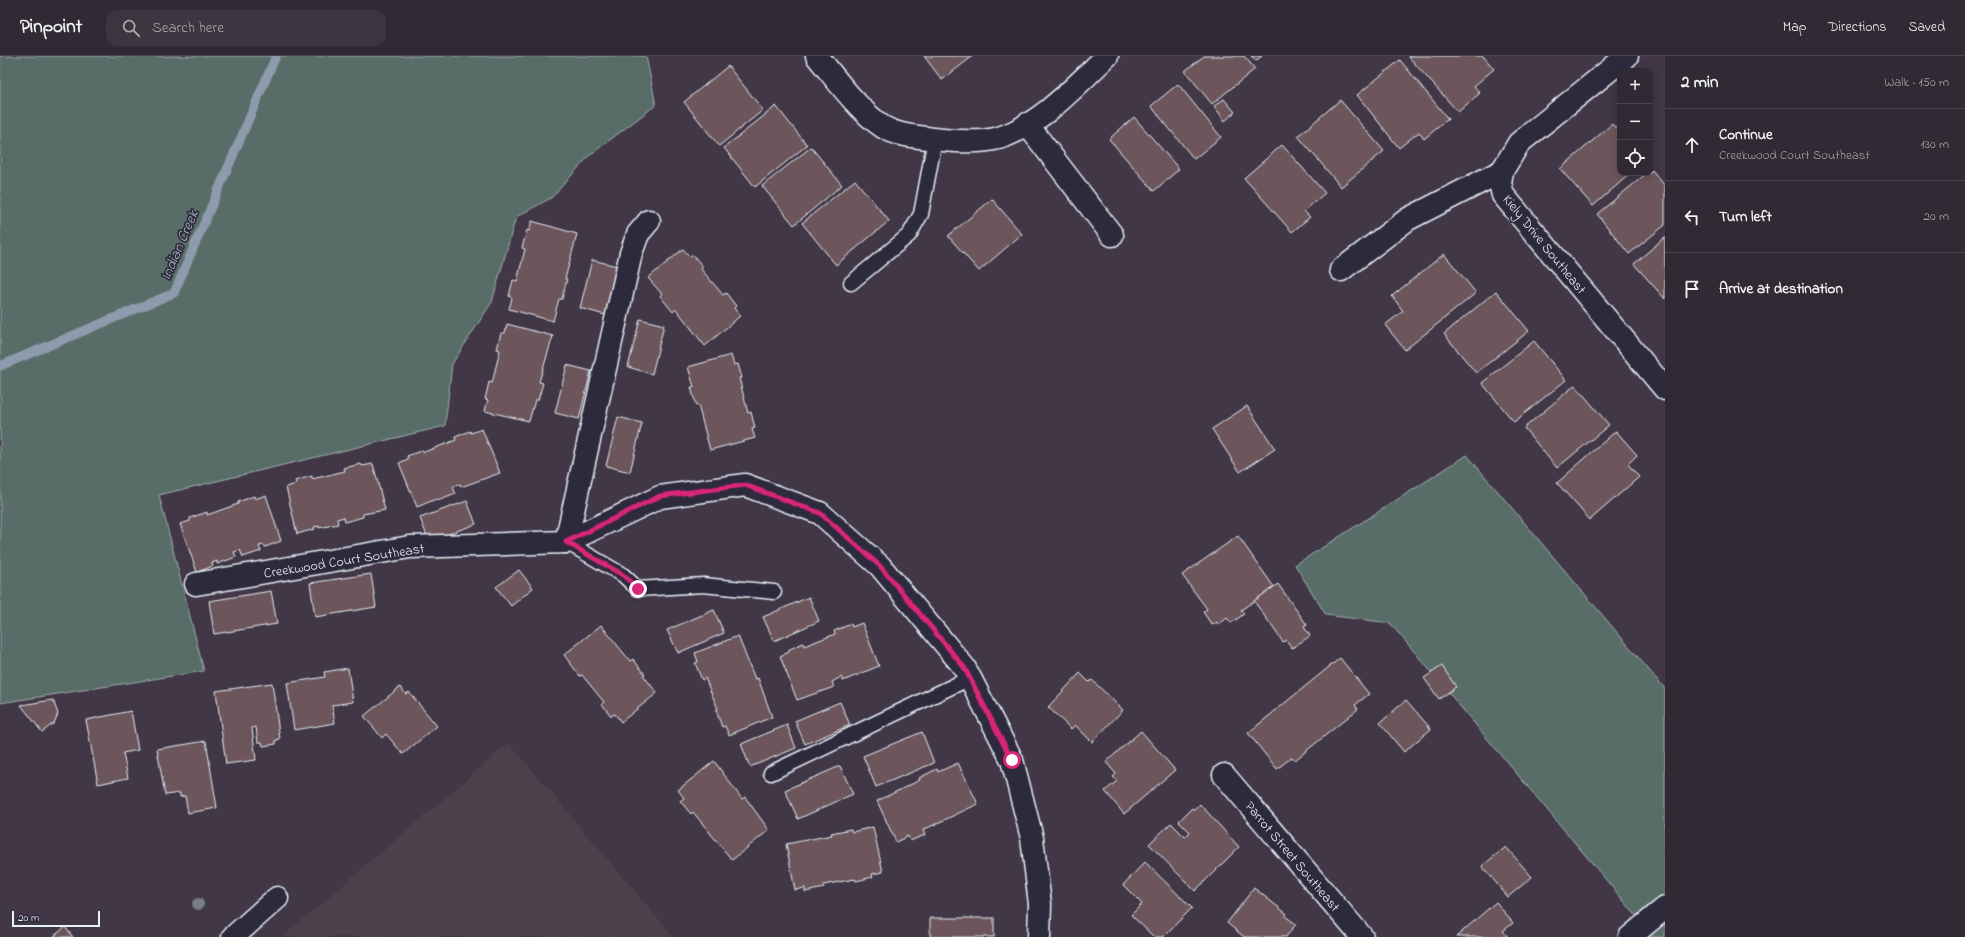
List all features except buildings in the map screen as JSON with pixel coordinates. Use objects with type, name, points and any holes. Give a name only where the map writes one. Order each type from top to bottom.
[{"type":"street","points":[[817,56],[856,103],[883,126],[902,135],[954,142],[998,138],[1027,124],[1052,107],[1107,56]]},
{"type":"street","points":[[1341,270],[1408,219],[1502,171],[1519,143],[1627,56]]},
{"type":"street","points":[[1027,124],[1112,235]]},
{"type":"street","name":"Kiely Drive Southeast","points":[[1502,171],[1500,183],[1503,195],[1665,390]]},
{"type":"street","points":[[566,542],[631,253],[638,234],[649,221]]},
{"type":"street","name":"Creekwood Court Southeast","points":[[196,584],[410,547],[566,542],[660,496],[745,485],[820,513],[880,566],[964,667],[970,678],[1012,760],[1032,838],[1040,904],[1040,937]]},
{"type":"street","name":"Parrot Street Southeast","points":[[1224,775],[1362,937]]},
{"type":"street","points":[[232,937],[277,898]]},
{"type":"street","points":[[1630,937],[1665,908]]},
{"type":"lane","points":[[851,282],[908,235],[922,214],[934,139]]},
{"type":"lane","points":[[566,542],[623,575],[638,589],[703,585],[774,592]]},
{"type":"lane","points":[[771,773],[970,678]]},
{"type":"shaded area","points":[[509,743],[674,937],[282,937]]},
{"type":"green space","points":[[0,56],[646,56],[656,105],[590,155],[551,198],[516,217],[492,302],[452,364],[445,426],[159,495],[204,671],[0,703]]},
{"type":"green space","points":[[1467,455],[1665,689],[1665,937],[1630,937],[1644,925],[1390,623],[1326,615],[1295,565]]},
{"type":"waterway","name":"Indian Creek","points":[[0,366],[174,293],[276,56]]},
{"type":"route","points":[[638,589],[623,575],[566,542],[660,496],[745,485],[820,513],[880,566],[964,667],[1012,760]]}]
